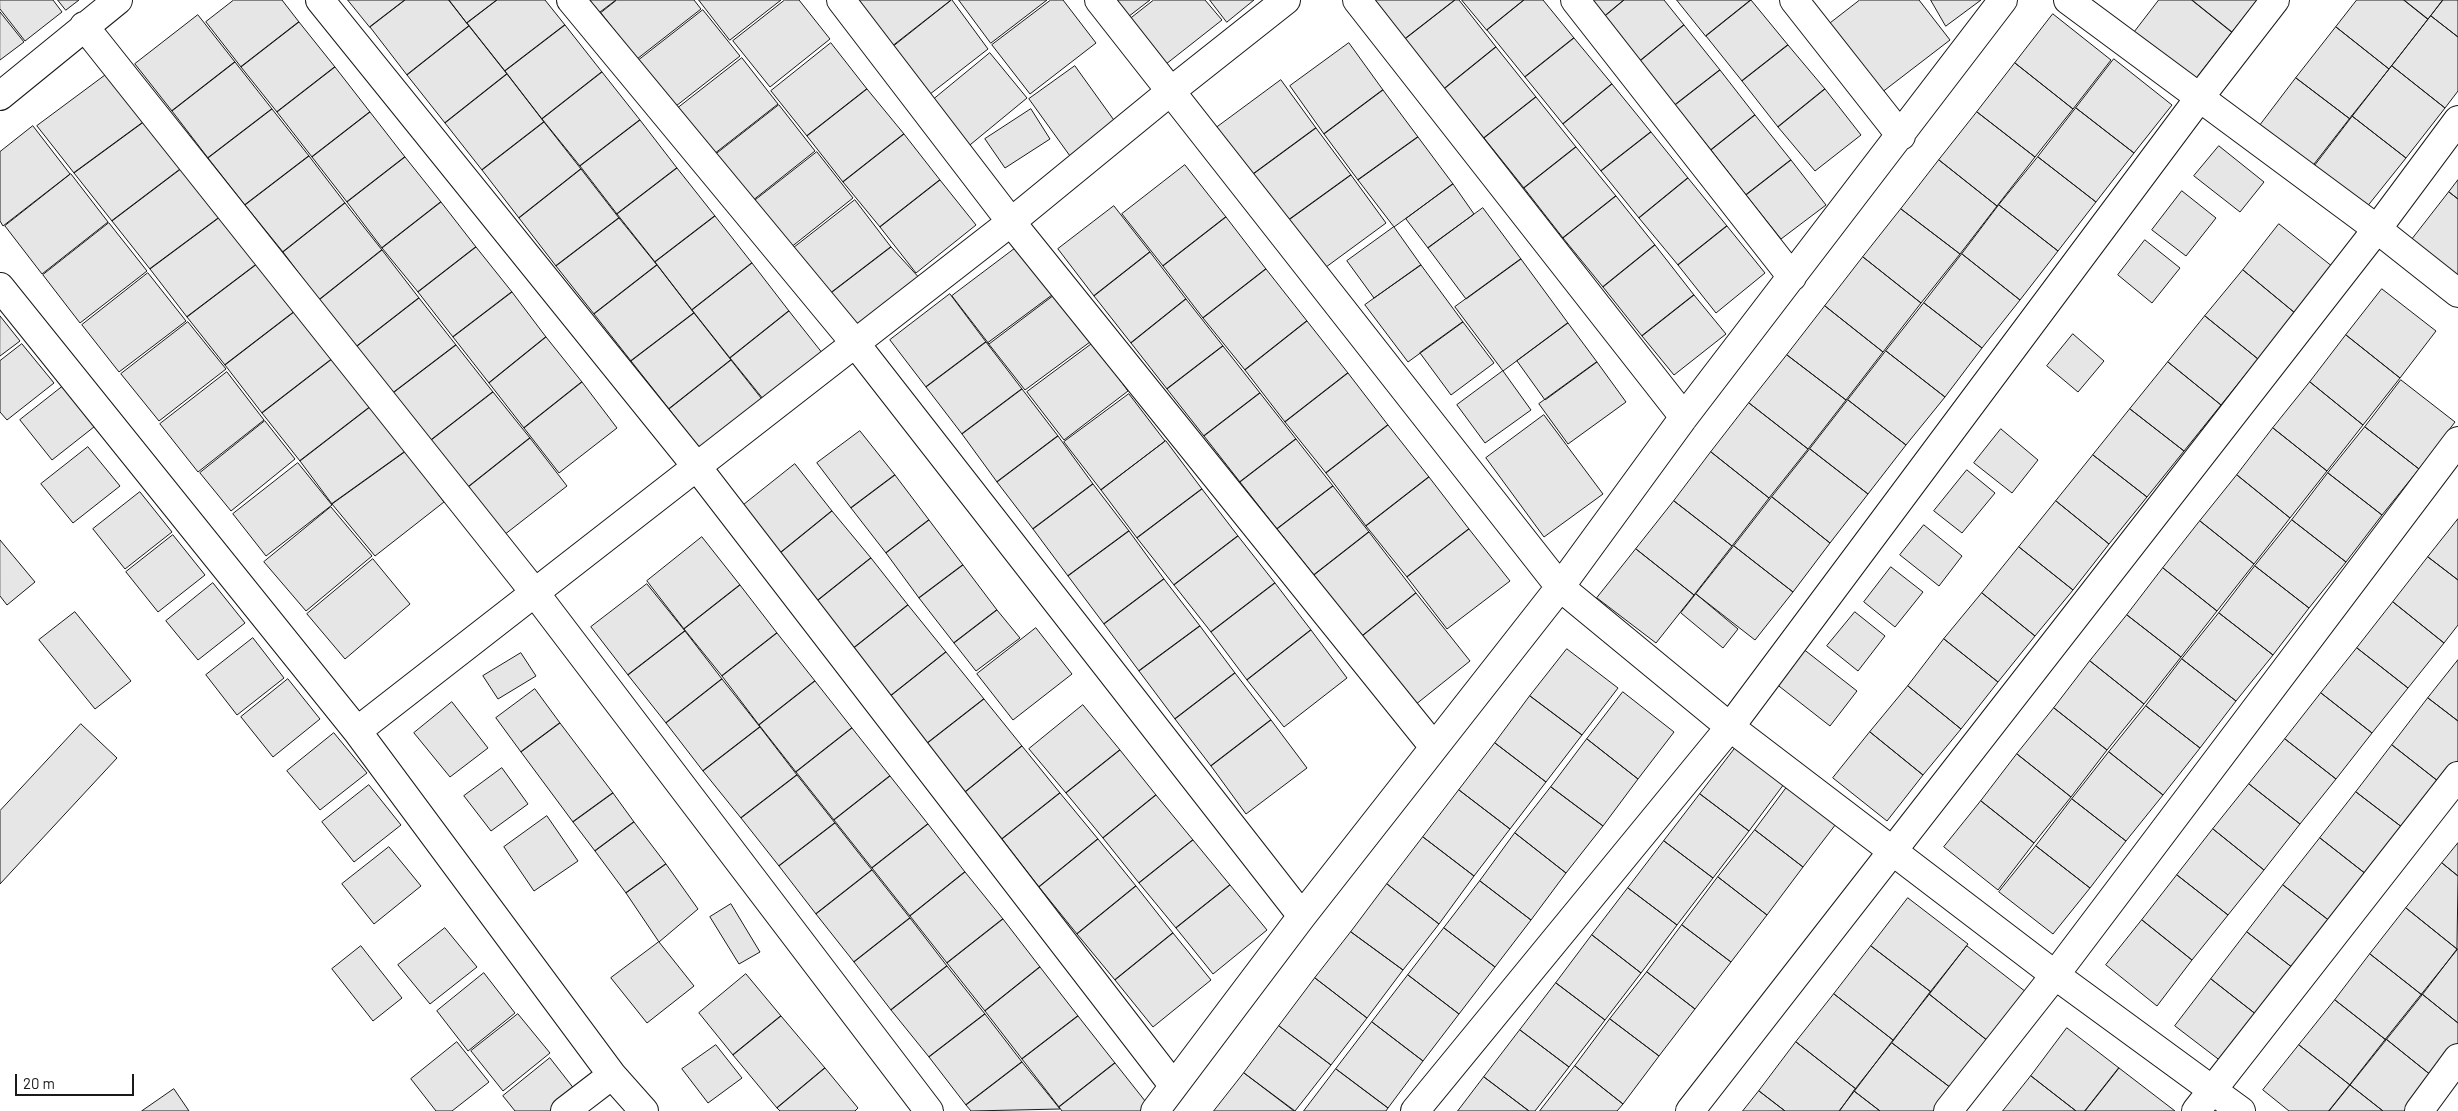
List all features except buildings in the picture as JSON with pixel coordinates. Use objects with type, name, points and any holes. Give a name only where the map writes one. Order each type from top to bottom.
[{"type":"street","points":[[0,96],[118,0]]},
{"type":"street","points":[[320,0],[697,467],[1173,1085]]},
{"type":"street","points":[[571,0],[855,343],[1302,916]]},
{"type":"street","points":[[841,0],[1011,222],[1434,747]]},
{"type":"street","points":[[1099,0],[1560,587],[1730,727],[1892,852],[2055,975],[2241,1111]]},
{"type":"street","points":[[357,731],[1011,222],[1286,0]]},
{"type":"street","points":[[1357,0],[1684,417]]},
{"type":"street","points":[[1575,0],[1792,277]]},
{"type":"street","points":[[1794,0],[1901,136]]},
{"type":"street","points":[[1155,1111],[1302,916],[1560,587],[1684,417],[1901,136],[2003,0]]},
{"type":"street","points":[[2068,0],[2377,229],[2458,293]]},
{"type":"street","points":[[1414,1111],[1730,727],[2200,97],[2275,0]]},
{"type":"street","points":[[84,26],[535,593],[929,1111]]},
{"type":"street","points":[[1690,1111],[2377,229],[2458,120]]},
{"type":"street","points":[[0,288],[357,731],[612,1075],[644,1111]]},
{"type":"street","points":[[1948,1111],[2055,975],[2458,441]]},
{"type":"street","points":[[2196,1111],[2458,776]]},
{"type":"street","points":[[2419,1111],[2458,1058]]},
{"type":"street","points":[[565,1111],[612,1075]]}]
